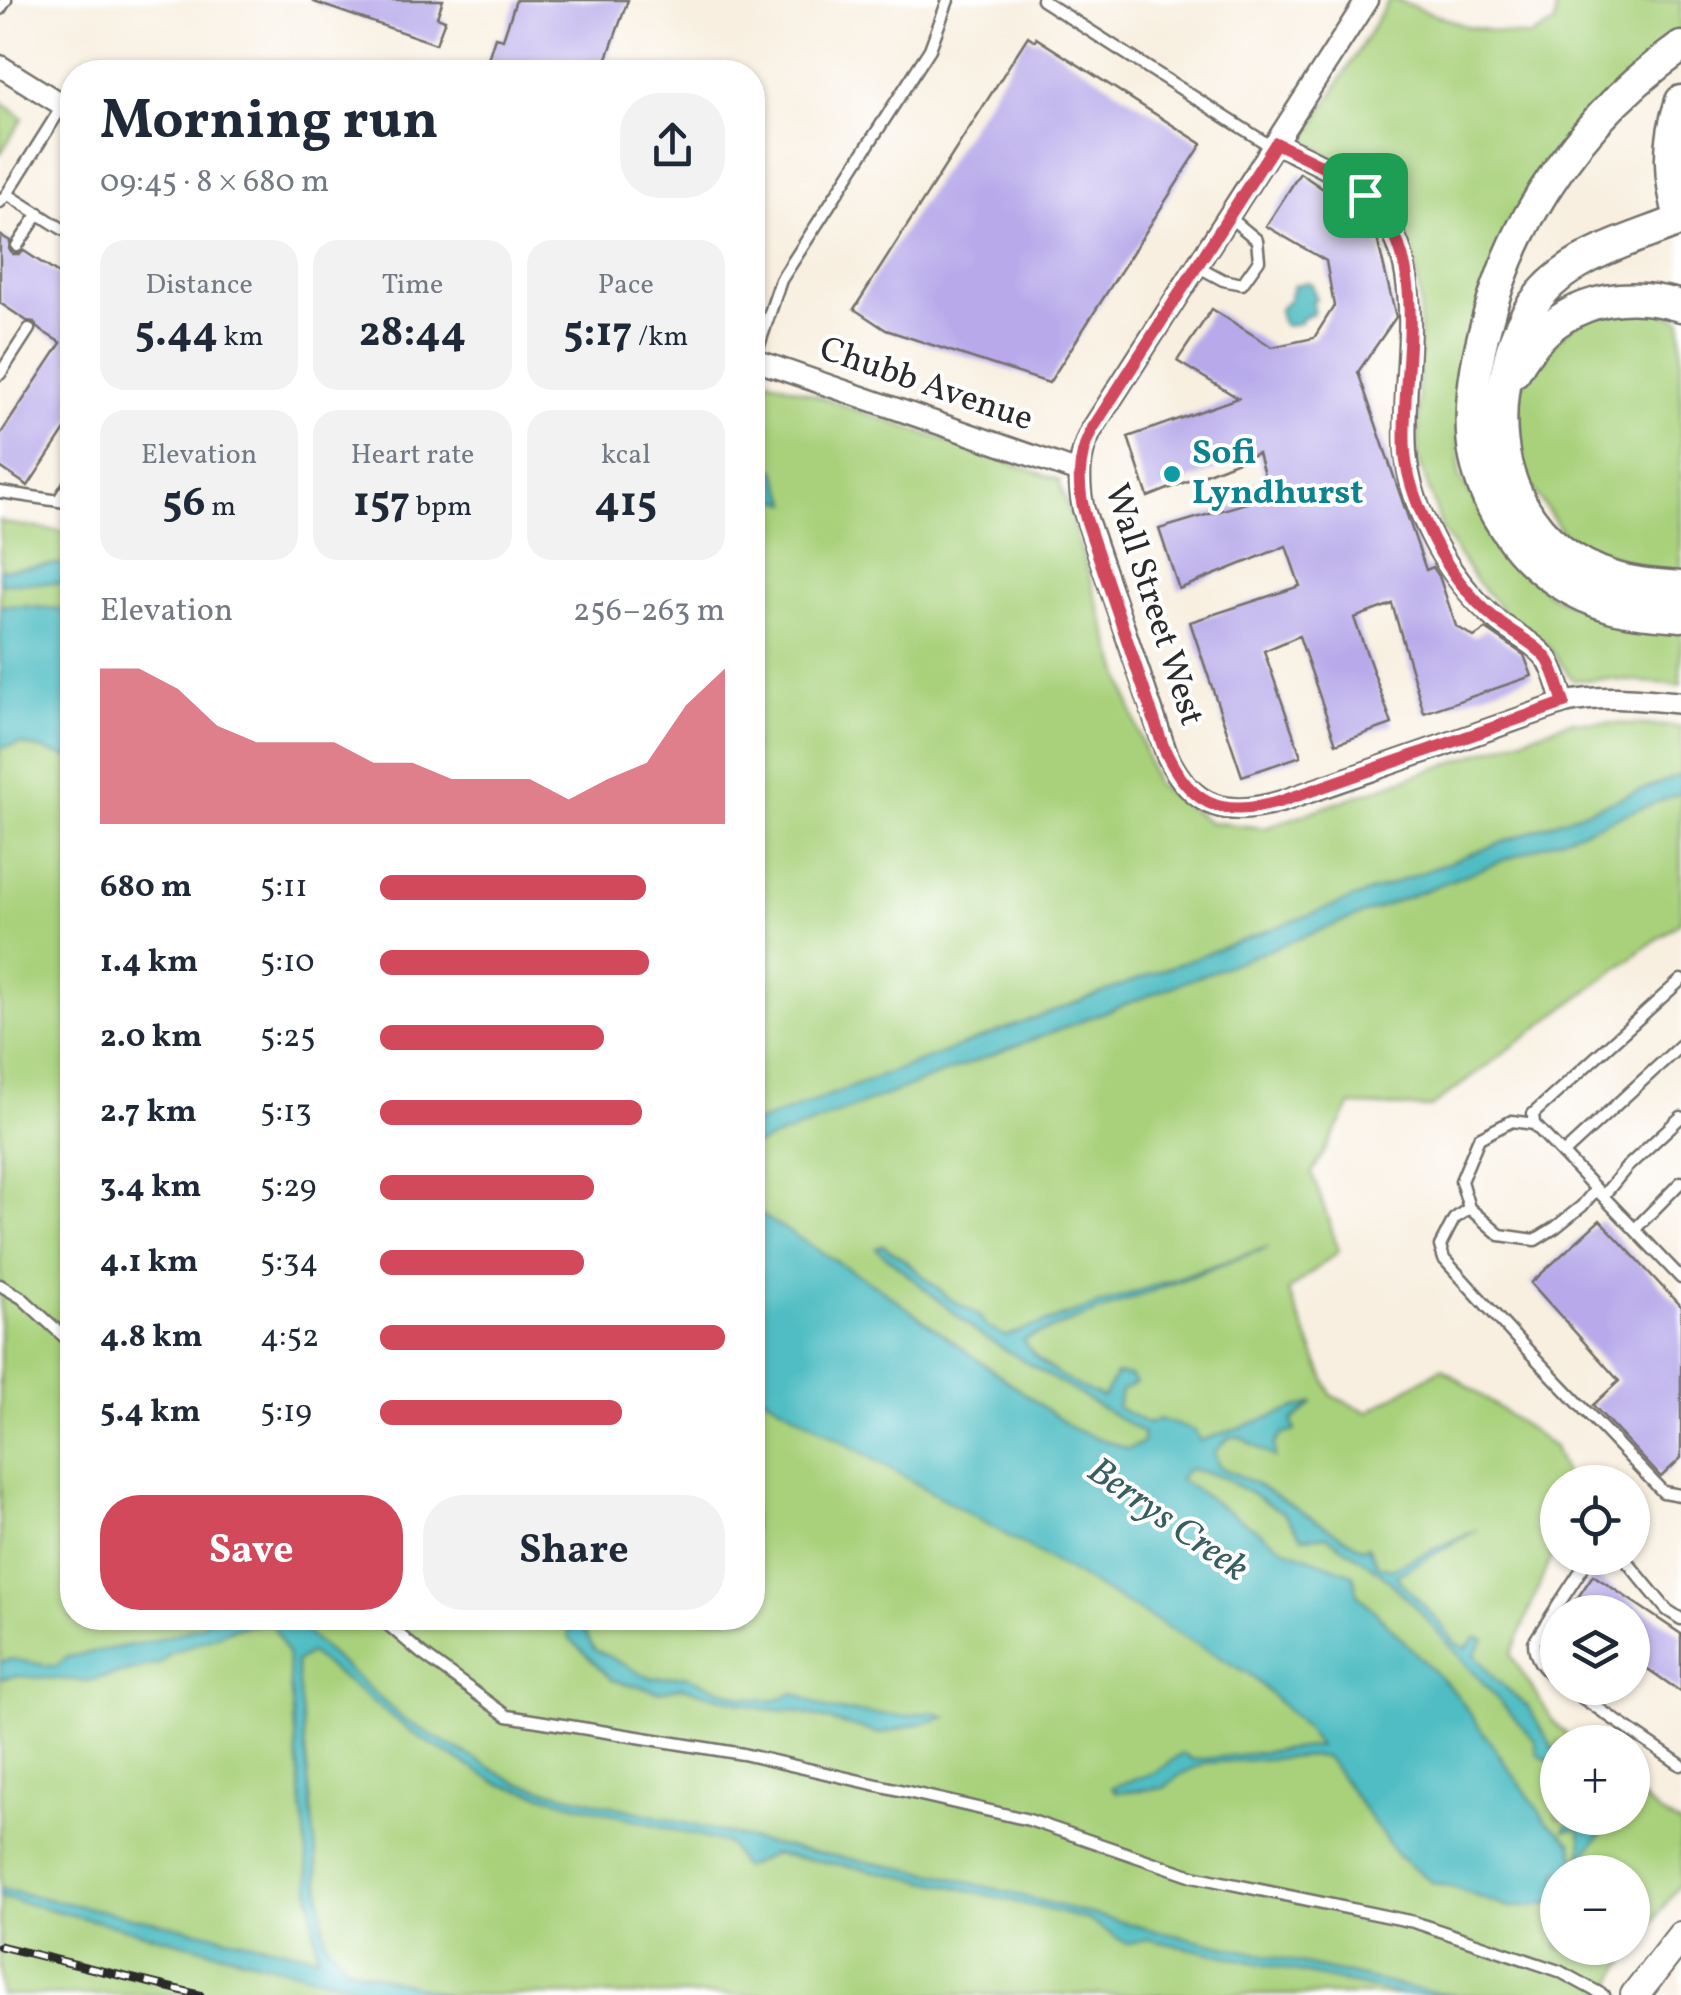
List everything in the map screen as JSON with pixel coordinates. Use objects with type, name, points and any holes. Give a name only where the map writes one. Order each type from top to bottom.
[{"type":"main road","points":[[1681,47],[1639,79],[1596,121],[1528,218],[1508,260],[1488,320],[1472,422],[1474,455],[1486,494],[1500,521],[1533,562],[1561,584],[1609,606],[1681,616]]},
{"type":"main road","points":[[1681,101],[1672,134],[1670,168],[1681,220],[1584,260],[1540,295],[1524,316],[1514,340],[1501,422],[1504,462],[1513,486],[1533,520],[1552,541],[1603,574],[1632,582],[1681,587]]},
{"type":"main road","points":[[1501,422],[1509,387],[1522,358],[1557,322],[1594,303],[1619,297],[1648,298],[1681,306]]},
{"type":"street","name":"Wall Street West","points":[[1367,0],[1083,449],[1080,496],[1086,519],[1163,746],[1184,784],[1209,802],[1230,809],[1257,808],[1564,703],[1602,698],[1681,703]]},
{"type":"street","points":[[0,66],[60,103]]},
{"type":"street","points":[[1274,145],[1354,186],[1376,206],[1400,243],[1409,290],[1406,455],[1422,542],[1501,624],[1545,656],[1564,703]]},
{"type":"street","name":"Chubb Avenue","points":[[765,364],[1079,472]]},
{"type":"street","points":[[1634,1995],[1681,1936]]},
{"type":"lane","points":[[0,9],[6,0]]},
{"type":"lane","points":[[765,326],[781,280],[930,49],[948,0]]},
{"type":"lane","points":[[1042,0],[1274,145]]},
{"type":"lane","points":[[60,119],[4,198],[39,213],[60,228]]},
{"type":"lane","points":[[17,246],[39,213]]},
{"type":"lane","points":[[1196,266],[1223,280],[1242,284],[1259,260],[1257,240],[1228,216]]},
{"type":"lane","points":[[0,374],[29,329]]},
{"type":"lane","points":[[0,492],[58,501],[60,498]]},
{"type":"lane","points":[[1534,1124],[1533,1114],[1681,980]]},
{"type":"lane","points":[[1563,1154],[1681,1045]]},
{"type":"lane","points":[[1681,1117],[1600,1193],[1535,1240],[1500,1234],[1469,1208],[1461,1181],[1479,1138],[1512,1121],[1534,1124],[1600,1193],[1635,1229],[1681,1278]]},
{"type":"lane","points":[[1635,1229],[1681,1182]]},
{"type":"lane","points":[[1469,1208],[1454,1219],[1440,1246],[1444,1260],[1662,1492],[1681,1494]]},
{"type":"lane","points":[[1669,1265],[1681,1254]]},
{"type":"lane","points":[[0,1285],[22,1298],[60,1333]]},
{"type":"lane","points":[[1638,1575],[1667,1610],[1681,1620]]},
{"type":"lane","points":[[394,1630],[507,1716],[743,1754],[1028,1820],[1194,1876],[1414,1922],[1559,1971],[1603,1995]]},
{"type":"lane","points":[[1540,1633],[1534,1652],[1540,1661]]},
{"type":"lane","points":[[1593,1705],[1681,1765]]},
{"type":"green space","points":[[1389,0],[1468,27],[1529,37],[1554,24],[1557,0],[1681,0],[1681,33],[1534,180],[1460,400],[1459,476],[1509,557],[1550,595],[1586,611],[1681,630],[1681,685],[1573,680],[1547,645],[1509,617],[1475,580],[1443,531],[1418,457],[1420,297],[1413,252],[1394,214],[1362,178],[1305,139]]},
{"type":"green space","points":[[0,101],[23,118],[0,154]]},
{"type":"green space","points":[[1649,307],[1681,319],[1681,574],[1655,572],[1567,539],[1521,472],[1518,392],[1547,348],[1589,313]]},
{"type":"green space","points":[[765,378],[1059,480],[1155,784],[1209,822],[1265,828],[1571,721],[1681,727],[1681,921],[1430,1108],[1351,1105],[1312,1173],[1339,1251],[1288,1291],[1332,1396],[1368,1412],[1442,1368],[1554,1447],[1561,1465],[1540,1465],[1540,1575],[1544,1575],[1511,1655],[1556,1725],[1540,1725],[1540,1835],[1650,1835],[1650,1805],[1681,1825],[1681,1882],[1650,1927],[1650,1855],[1540,1855],[1540,1965],[1623,1965],[1607,1995],[0,1995],[0,520],[60,531],[60,1630],[765,1630]]},
{"type":"water","points":[[1308,282],[1316,299],[1313,314],[1286,326],[1279,310],[1294,285]]},
{"type":"water","points":[[765,469],[775,469],[789,503],[765,496]]},
{"type":"water","points":[[60,564],[60,583],[0,583],[0,570]]},
{"type":"water","points":[[0,606],[60,609],[60,755],[21,744],[0,748]]},
{"type":"water","points":[[1681,775],[1681,793],[765,1141],[765,1119]]},
{"type":"water","name":"Berrys Creek","points":[[765,1217],[881,1289],[1073,1429],[1128,1449],[1143,1443],[1143,1433],[979,1334],[876,1248],[883,1245],[949,1298],[979,1316],[986,1326],[1006,1336],[1268,1247],[1023,1340],[1038,1359],[1058,1374],[1103,1397],[1116,1374],[1130,1376],[1136,1383],[1121,1391],[1117,1407],[1148,1424],[1159,1419],[1195,1431],[1200,1441],[1314,1402],[1292,1421],[1295,1431],[1281,1435],[1274,1445],[1275,1458],[1240,1437],[1230,1437],[1214,1452],[1219,1466],[1362,1548],[1368,1546],[1378,1565],[1391,1569],[1477,1530],[1396,1576],[1455,1643],[1466,1648],[1476,1637],[1484,1639],[1475,1654],[1494,1678],[1528,1707],[1540,1726],[1540,1756],[1535,1741],[1380,1572],[1326,1536],[1302,1537],[1284,1513],[1220,1476],[1188,1469],[1179,1479],[1286,1549],[1353,1574],[1358,1594],[1457,1695],[1540,1812],[1540,1835],[1563,1835],[1571,1842],[1574,1855],[1540,1855],[1540,1904],[1509,1908],[1433,1883],[1397,1855],[1327,1758],[1205,1763],[1181,1774],[1164,1788],[1117,1792],[1112,1787],[1156,1772],[1182,1753],[1193,1760],[1319,1746],[1305,1727],[1249,1674],[765,1397]]},
{"type":"water","points":[[187,1630],[230,1630],[171,1653],[159,1664],[87,1681],[15,1676],[0,1679],[0,1662],[12,1659],[55,1667],[67,1657],[153,1641]]},
{"type":"water","points":[[275,1630],[303,1630],[403,1719],[518,1783],[774,1845],[940,1875],[1153,1930],[1455,1995],[1403,1995],[1147,1939],[1127,1944],[1088,1920],[960,1888],[844,1865],[773,1854],[743,1868],[728,1844],[499,1784],[411,1732],[310,1653],[296,1662],[325,1940],[347,1967],[447,1995],[390,1995],[0,1897],[0,1889],[317,1956],[287,1654]]},
{"type":"water","points":[[569,1630],[584,1630],[594,1649],[651,1678],[686,1676],[742,1697],[772,1701],[794,1693],[830,1710],[906,1716],[933,1712],[946,1717],[880,1734],[682,1687],[659,1692],[612,1680],[569,1638]]},
{"type":"water","points":[[1580,1835],[1600,1835],[1584,1855],[1581,1855]]},
{"type":"building","points":[[315,0],[443,0],[437,17],[445,20],[436,44]]},
{"type":"building","points":[[516,0],[628,0],[606,60],[488,60],[495,37],[503,39]]},
{"type":"building","points":[[1028,36],[1202,144],[1049,383],[886,330],[854,309]]},
{"type":"building","name":"Sofi Lyndhurst","points":[[1300,173],[1368,220],[1375,230],[1396,317],[1358,372],[1426,570],[1433,567],[1439,576],[1456,626],[1474,637],[1486,629],[1524,655],[1532,676],[1424,713],[1392,604],[1354,618],[1392,724],[1336,744],[1299,636],[1264,651],[1301,756],[1242,776],[1190,622],[1300,586],[1286,546],[1179,589],[1159,529],[1270,496],[1258,453],[1148,497],[1128,437],[1238,398],[1177,361],[1212,309],[1272,347],[1314,338],[1334,306],[1326,261],[1266,226]]},
{"type":"building","points":[[0,235],[10,241],[13,254],[24,251],[60,275],[60,342],[34,322],[0,303]]},
{"type":"building","points":[[60,345],[60,437],[28,486],[0,467],[0,435]]},
{"type":"building","points":[[1600,1220],[1681,1307],[1681,1458],[1661,1477],[1593,1405],[1619,1381],[1531,1283]]},
{"type":"building","points":[[1593,1575],[1623,1595],[1579,1595]]},
{"type":"building","points":[[1650,1613],[1681,1634],[1681,1692],[1650,1670]]},
{"type":"railway","points":[[0,1946],[200,1995]]},
{"type":"place","name":"Sofi Lyndhurst","points":[[1172,474]]},
{"type":"route","points":[[1276,143],[1344,178],[1365,195],[1400,243],[1407,274],[1406,455],[1426,524],[1461,584],[1501,624],[1545,656],[1564,703],[1282,801],[1257,808],[1230,809],[1191,792],[1177,775],[1163,746],[1083,508],[1079,472],[1083,449],[1276,143]]}]
